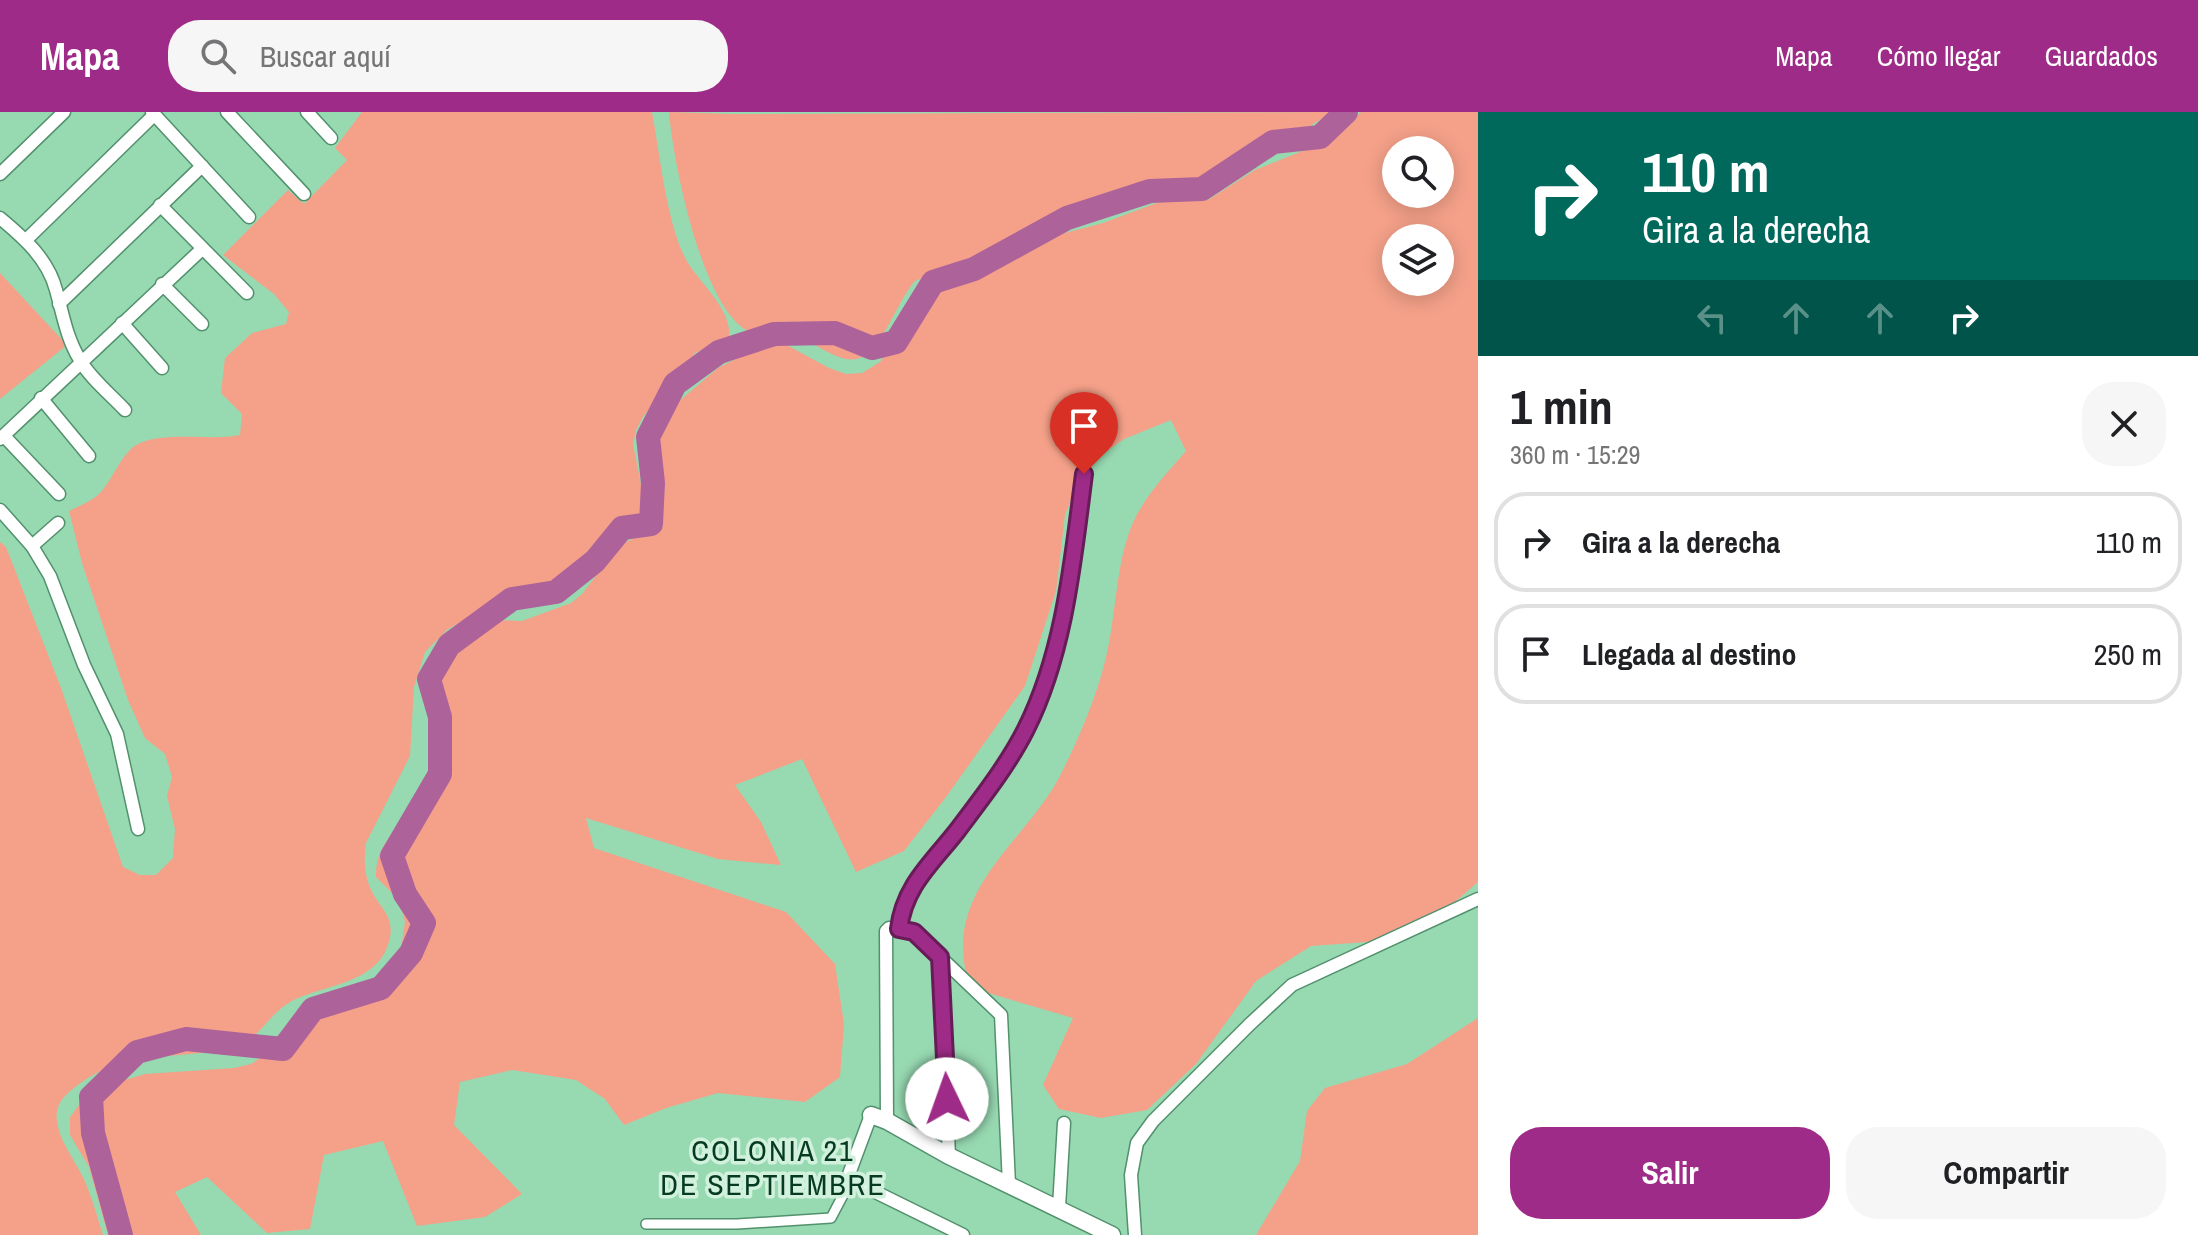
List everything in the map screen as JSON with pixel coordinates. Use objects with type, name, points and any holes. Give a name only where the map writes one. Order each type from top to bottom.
[{"type":"street","points":[[0,174],[64,112]]},
{"type":"street","points":[[227,112],[304,194]]},
{"type":"street","points":[[307,112],[331,138]]},
{"type":"street","points":[[26,240],[153,113],[249,217]]},
{"type":"street","points":[[59,304],[202,166]]},
{"type":"street","points":[[160,205],[247,293]]},
{"type":"street","points":[[0,218],[26,240],[46,265],[56,289],[66,332],[81,362],[125,410]]},
{"type":"street","points":[[59,494],[2,438],[202,249]]},
{"type":"street","points":[[162,284],[202,324]]},
{"type":"street","points":[[122,323],[162,368]]},
{"type":"street","points":[[41,398],[89,456]]},
{"type":"street","points":[[899,929],[903,904],[917,877],[956,833],[997,775],[1025,731],[1044,689],[1072,569],[1084,474]]},
{"type":"street","points":[[0,510],[32,546],[50,576],[84,665],[117,734],[138,829]]},
{"type":"street","points":[[32,546],[58,523]]},
{"type":"street","points":[[1135,1235],[1131,1175],[1137,1143],[1153,1121],[1250,1024],[1292,985],[1478,899]]},
{"type":"street","points":[[963,1235],[851,1180],[849,1174],[879,1118],[886,931],[889,928],[914,932],[1001,1015],[1009,1184]]},
{"type":"street","points":[[940,957],[949,1156]]},
{"type":"street","points":[[879,1118],[949,1156],[1112,1235]]},
{"type":"street","points":[[1059,1207],[1064,1123]]},
{"type":"street","points":[[646,1224],[737,1224],[831,1218],[851,1180]]},
{"type":"shaded area","points":[[362,112],[652,112],[675,231],[688,263],[721,308],[729,328],[729,338],[695,353],[674,385],[644,415],[636,430],[633,444],[642,490],[641,516],[616,526],[602,536],[559,596],[536,603],[484,610],[448,629],[425,652],[414,687],[410,756],[366,843],[367,880],[391,926],[388,945],[381,958],[360,976],[292,1001],[244,1043],[216,1051],[136,1060],[98,1072],[79,1084],[60,1103],[57,1121],[63,1141],[88,1189],[103,1235],[0,1235],[0,542],[6,547],[61,688],[123,867],[140,875],[156,875],[173,858],[175,829],[167,796],[172,777],[165,754],[145,738],[128,700],[82,563],[69,511],[98,495],[130,450],[140,443],[167,437],[240,435],[242,414],[221,393],[225,358],[252,333],[286,324],[289,312],[274,294],[223,255],[288,190],[304,204],[347,160],[335,148]]},
{"type":"shaded area","points":[[669,112],[1333,112],[1220,180],[1193,180],[1118,198],[915,281],[878,342],[864,356],[850,359],[801,340],[755,334],[732,317],[717,294],[693,231],[677,164]]},
{"type":"shaded area","points":[[1361,112],[1478,112],[1478,882],[1456,901],[1380,941],[1311,946],[1256,981],[1196,1064],[1147,1110],[1101,1118],[1059,1109],[1043,1085],[1073,1018],[968,987],[963,945],[966,920],[975,897],[1061,774],[1090,710],[1101,676],[1119,572],[1130,530],[1147,498],[1186,451],[1171,420],[1124,439],[1084,467],[1065,515],[1056,591],[1025,686],[904,851],[856,872],[802,759],[735,785],[761,822],[781,865],[718,859],[586,818],[594,848],[786,912],[835,964],[844,1024],[840,1077],[805,1102],[718,1093],[666,1108],[624,1125],[605,1099],[576,1080],[512,1070],[460,1082],[454,1125],[522,1194],[485,1217],[417,1226],[383,1141],[324,1155],[310,1229],[267,1233],[207,1177],[175,1192],[201,1235],[108,1235],[89,1167],[70,1135],[70,1117],[82,1101],[118,1082],[145,1074],[251,1064],[298,1024],[311,1017],[359,1006],[389,986],[398,969],[405,922],[399,900],[376,877],[377,863],[388,840],[435,794],[437,749],[424,695],[436,659],[456,637],[477,624],[491,620],[522,621],[571,603],[582,594],[619,546],[647,531],[654,514],[648,457],[664,414],[718,368],[768,343],[783,343],[846,374],[862,373],[880,362],[894,342],[908,307],[937,285],[1050,237],[1103,223],[1162,201],[1208,200],[1255,170],[1315,146],[1344,129]]},
{"type":"shaded area","points":[[0,273],[67,345],[0,399]]},
{"type":"shaded area","points":[[1478,1018],[1478,1235],[1256,1235],[1300,1161],[1307,1111],[1325,1088],[1407,1064]]},
{"type":"waterway","points":[[121,1235],[93,1133],[91,1097],[137,1052],[186,1039],[283,1049],[313,1009],[381,988],[411,953],[424,923],[405,894],[392,856],[440,774],[440,717],[429,679],[449,645],[512,599],[556,592],[595,561],[622,528],[651,524],[653,483],[648,437],[675,384],[719,352],[774,334],[835,333],[872,348],[896,342],[933,282],[974,269],[1067,218],[1150,191],[1202,189],[1273,142],[1320,137],[1346,112]]},
{"type":"district","name":"COLONIA 21 DE SEPTIEMBRE","points":[[773,1168]]},
{"type":"route","points":[[947,1099],[940,957],[914,932],[899,929],[900,914],[917,877],[956,833],[997,775],[1025,731],[1044,689],[1072,569],[1084,474]]}]
